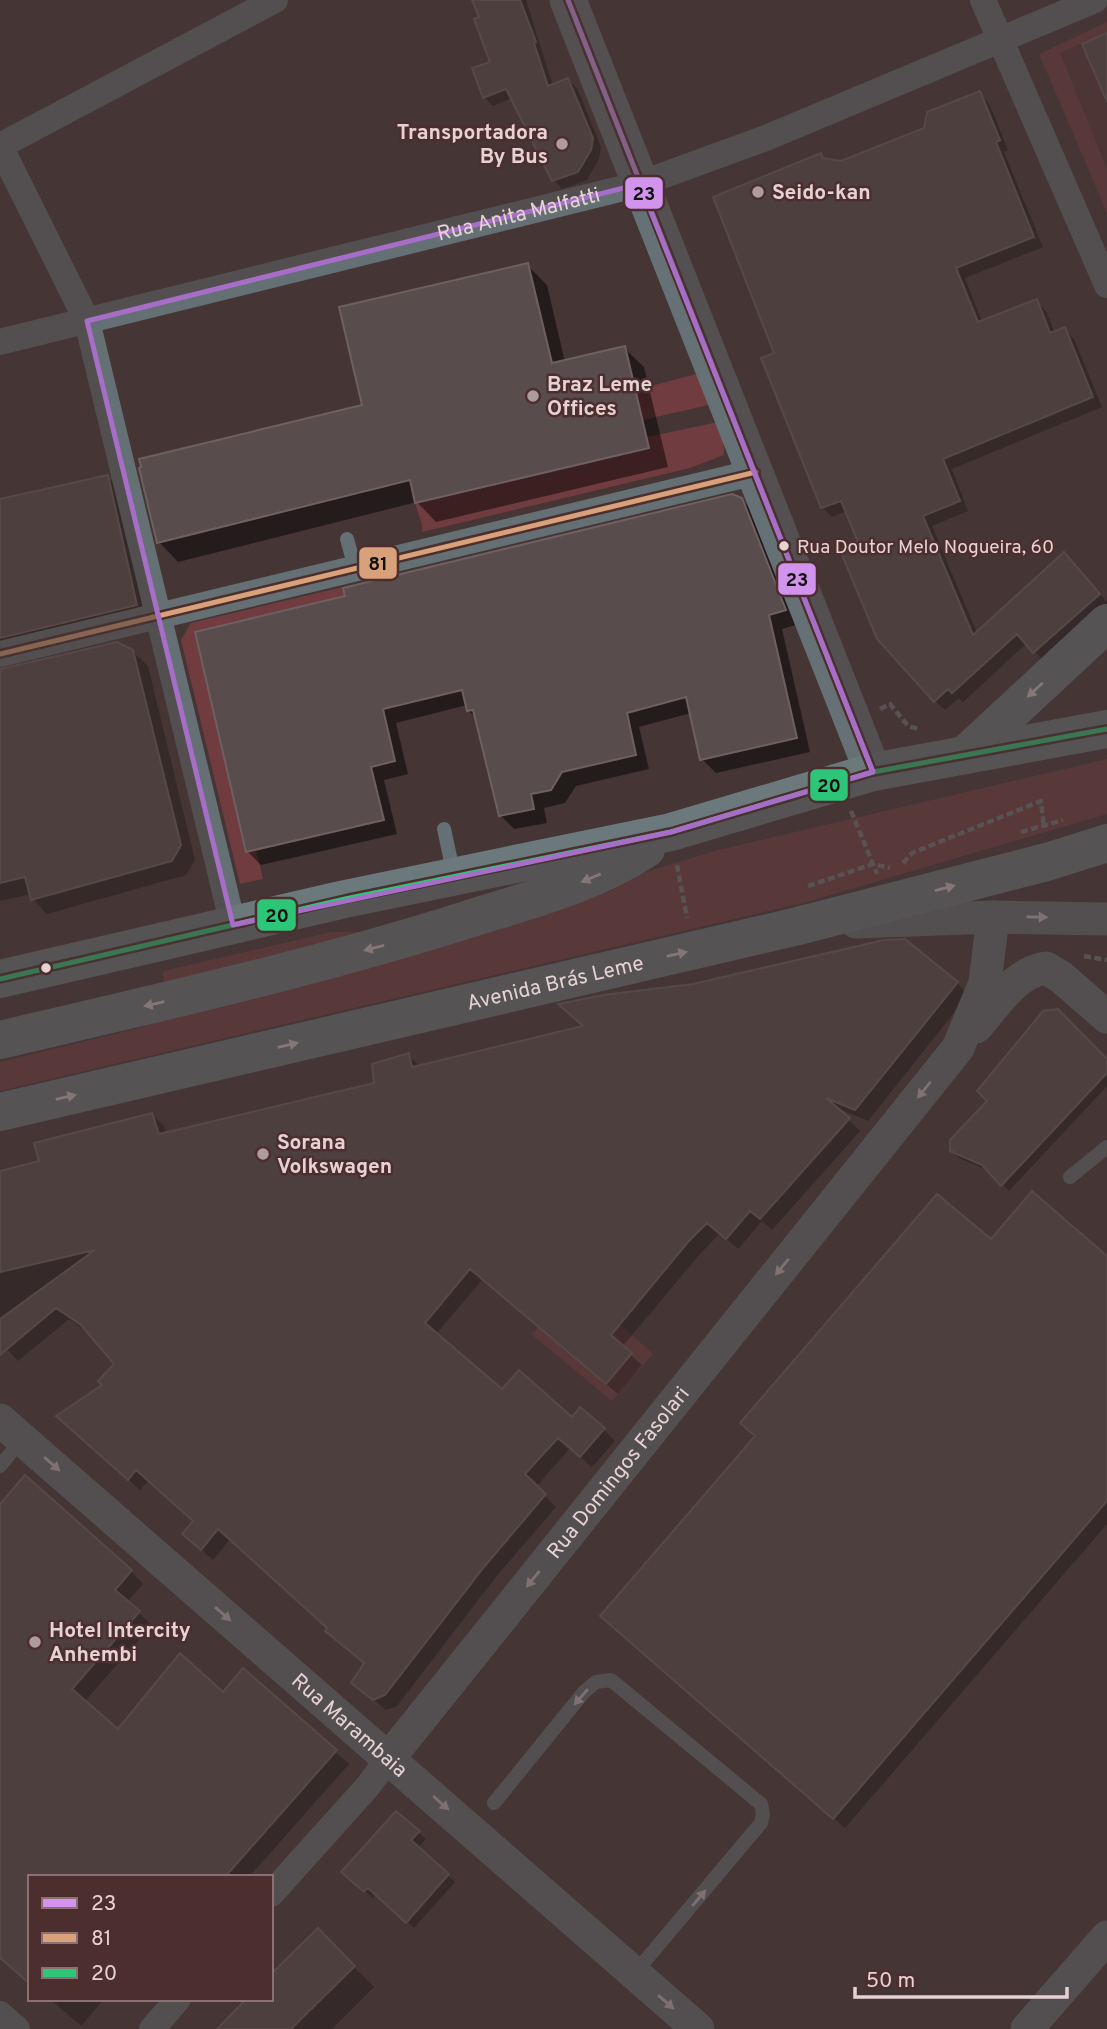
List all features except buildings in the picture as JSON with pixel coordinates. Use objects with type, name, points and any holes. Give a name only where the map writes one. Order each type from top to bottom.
[{"type":"main road","points":[[568,0],[640,184],[689,320],[756,472],[856,776]]},
{"type":"main road","points":[[965,755],[1107,623]]},
{"type":"main road","points":[[0,979],[233,925],[671,832],[856,776],[1107,729]]},
{"type":"main road","points":[[0,1040],[392,944],[555,892],[596,876],[633,857],[671,832]]},
{"type":"main road","name":"Avenida Brás Leme","points":[[0,1112],[798,926],[1050,861],[1107,843]]},
{"type":"street","points":[[233,925],[87,321],[0,146],[275,0]]},
{"type":"street","points":[[984,0],[1107,285]]},
{"type":"street","name":"Rua Anita Malfatti","points":[[0,342],[640,184],[766,138],[1095,0]]},
{"type":"street","points":[[0,654],[756,472]]},
{"type":"street","name":"Rua Domingos Fasolari","points":[[958,1048],[985,983],[993,917]]},
{"type":"street","points":[[798,926],[887,919],[1107,919]]},
{"type":"street","name":"Rua Domingos Fasolari","points":[[273,1892],[368,1786],[958,1048],[1015,984],[1029,973],[1046,968],[1061,977],[1107,1017]]},
{"type":"street","name":"Rua Marambaia","points":[[11,1429],[389,1758],[645,1963],[698,2029]]},
{"type":"street","points":[[1027,2029],[1107,1937]]},
{"type":"street","points":[[152,2029],[176,2001]]},
{"type":"street","points":[[0,2014],[17,2029]]},
{"type":"lane","points":[[347,539],[355,568]]},
{"type":"lane","points":[[444,829],[454,877]]},
{"type":"lane","points":[[1070,1177],[1107,1147]]},
{"type":"lane","points":[[0,1466],[11,1429]]},
{"type":"lane","points":[[494,1803],[584,1692],[596,1682],[611,1680],[761,1804],[761,1824],[645,1963]]},
{"type":"path","points":[[856,776],[881,885]]},
{"type":"path","points":[[671,832],[689,926]]},
{"type":"highlighted area","points":[[640,184],[873,772],[671,832],[233,925],[87,321]]},
{"type":"shaded area","points":[[1107,22],[1107,33],[1060,53],[1107,169],[1107,213],[1039,54]]},
{"type":"shaded area","points":[[1107,33],[1107,170],[1060,53]]},
{"type":"shaded area","points":[[700,373],[717,403],[643,420],[636,390]]},
{"type":"shaded area","points":[[723,421],[724,455],[690,468],[422,532],[415,503],[649,448],[647,437]]},
{"type":"shaded area","points":[[343,587],[345,596],[203,630],[263,879],[240,884],[181,640],[191,623]]},
{"type":"shaded area","points":[[1107,759],[1107,814],[807,902],[0,1091],[0,1062],[131,1030],[406,946],[165,991],[163,971],[331,932],[405,932],[415,943],[714,851]]},
{"type":"shaded area","points":[[620,1324],[653,1354],[612,1401],[531,1334],[539,1327],[606,1384],[632,1353],[612,1335]]},
{"type":"transit line","name":"23","points":[[568,0],[873,772]]},
{"type":"transit line","name":"81","points":[[0,654],[756,472]]},
{"type":"transit line","name":"20","points":[[0,979],[345,899],[671,832],[873,772],[1107,729]]},
{"type":"place","name":"Transportadora By Bus","points":[[562,144]]},
{"type":"place","name":"Seido-kan","points":[[758,192]]},
{"type":"place","name":"Braz Leme Offices","points":[[533,396]]},
{"type":"place","name":"Rua Doutor Melo Nogueira, 60","points":[[784,546]]},
{"type":"place","name":"Sorana Volkswagen","points":[[263,1154]]},
{"type":"place","name":"Hotel Intercity Anhembi","points":[[35,1642]]}]
